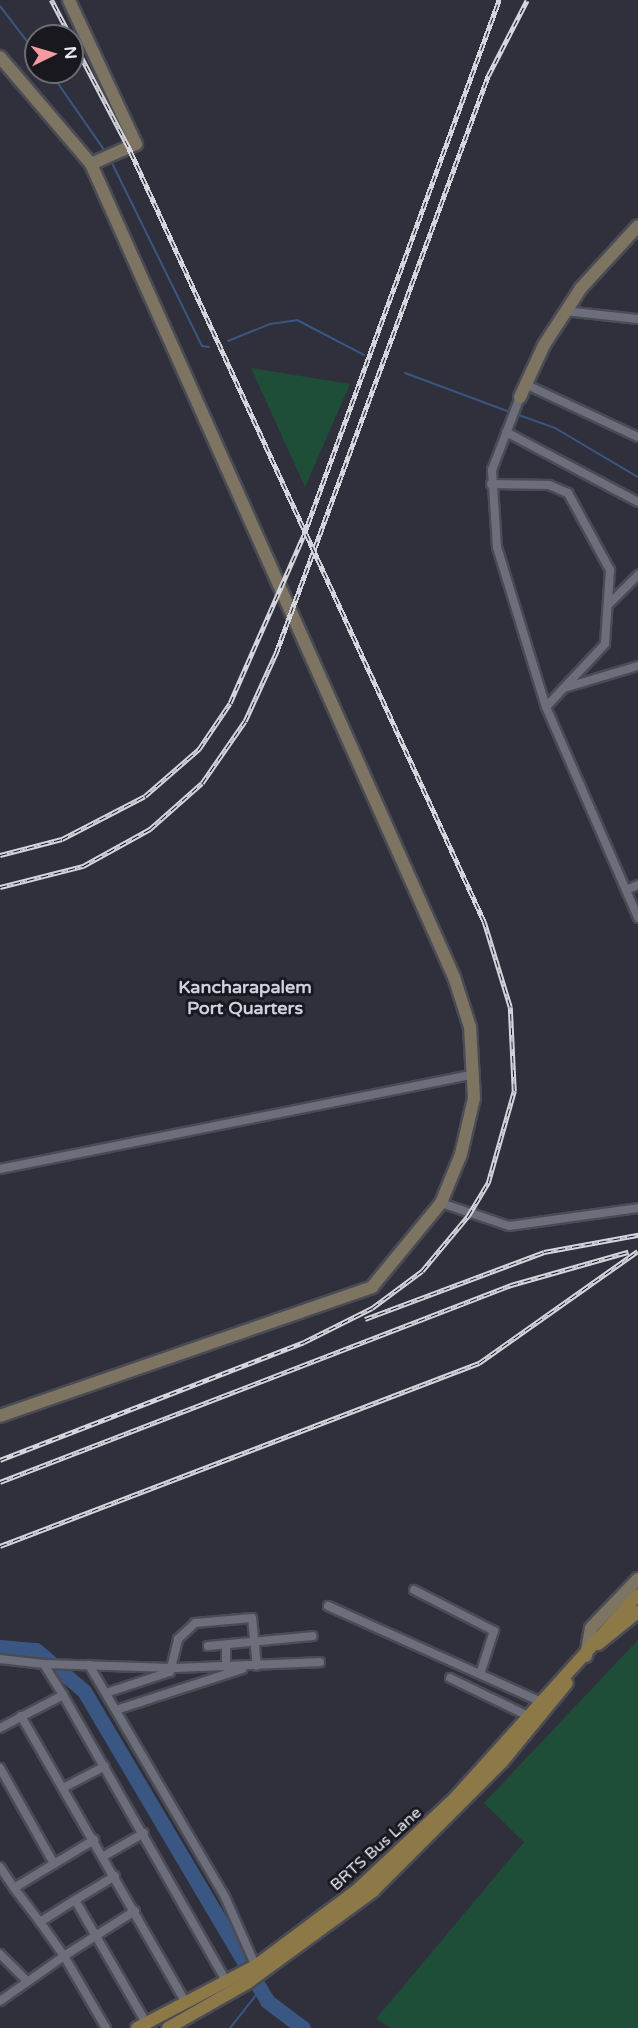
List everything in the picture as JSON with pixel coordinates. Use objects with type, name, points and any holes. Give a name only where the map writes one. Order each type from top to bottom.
[{"type":"main road","points":[[616,1626],[638,1595]]},
{"type":"main road","points":[[616,1626],[638,1612]]},
{"type":"main road","name":"BRTS Bus Lane","points":[[257,1966],[333,1911],[410,1843],[616,1626]]},
{"type":"main road","points":[[168,2028],[257,1966],[403,1841],[537,1700],[572,1674]]},
{"type":"main road","points":[[141,2024],[224,1977],[243,1975]]},
{"type":"main road","points":[[125,2028],[141,2024],[243,1975]]},
{"type":"street","points":[[69,0],[136,144],[92,164]]},
{"type":"street","points":[[0,57],[92,164],[447,960],[470,1026],[475,1074],[469,1125],[441,1203],[386,1278],[346,1301],[0,1416]]},
{"type":"street","points":[[638,226],[565,311],[525,384],[507,428],[491,484],[502,566],[546,707],[638,918]]},
{"type":"street","points":[[565,311],[638,319]]},
{"type":"street","points":[[525,384],[638,437]]},
{"type":"street","points":[[507,428],[638,502]]},
{"type":"street","points":[[491,484],[549,485],[568,493],[610,570],[610,603],[605,644],[546,707]]},
{"type":"street","points":[[610,603],[638,575]]},
{"type":"street","points":[[564,688],[638,666]]},
{"type":"street","points":[[626,890],[638,885]]},
{"type":"street","points":[[0,1169],[475,1074]]},
{"type":"street","points":[[441,1203],[509,1226],[638,1208]]},
{"type":"street","points":[[586,1658],[591,1628],[638,1579]]},
{"type":"street","points":[[414,1590],[494,1631],[480,1674]]},
{"type":"street","points":[[328,1606],[537,1700]]},
{"type":"street","points":[[106,1693],[157,1678],[173,1668],[178,1639],[189,1624],[252,1618],[257,1666]]},
{"type":"street","points":[[208,1646],[313,1636]]},
{"type":"street","points":[[226,1645],[226,1668]]},
{"type":"street","points":[[0,1659],[47,1664],[75,1662],[89,1665],[173,1668],[226,1668],[320,1662]]},
{"type":"street","points":[[47,1664],[224,1977]]},
{"type":"street","points":[[89,1665],[225,1897],[257,1966]]},
{"type":"street","points":[[116,1710],[216,1681],[245,1667]]},
{"type":"street","points":[[450,1678],[524,1714]]},
{"type":"street","points":[[482,1693],[489,1678]]},
{"type":"street","points":[[0,1728],[63,1695]]},
{"type":"street","points":[[21,1716],[104,1856],[184,1999]]},
{"type":"street","points":[[63,1788],[105,1766]]},
{"type":"street","points":[[0,1768],[54,1864]]},
{"type":"street","points":[[104,1856],[144,1833]]},
{"type":"street","points":[[14,1888],[94,1840]]},
{"type":"street","points":[[0,1867],[64,1956],[106,2028]]},
{"type":"street","points":[[40,1922],[115,1876]]},
{"type":"street","points":[[75,1900],[141,2024]]},
{"type":"street","points":[[0,2001],[64,1956],[96,1938],[135,1911]]},
{"type":"street","points":[[0,1954],[27,1982]]},
{"type":"green space","points":[[251,368],[350,384],[305,487]]},
{"type":"green space","points":[[638,1640],[638,2028],[391,2028],[376,2019],[524,1842],[484,1803]]},
{"type":"waterway","points":[[0,6],[24,37]]},
{"type":"waterway","points":[[58,84],[107,154]]},
{"type":"waterway","points":[[111,161],[202,346],[209,347]]},
{"type":"waterway","points":[[228,341],[270,324],[297,320],[364,355]]},
{"type":"waterway","points":[[405,373],[510,412]]},
{"type":"waterway","points":[[516,414],[555,428],[638,477]]},
{"type":"waterway","points":[[0,1647],[36,1650],[84,1691],[267,2001],[303,2028]]},
{"type":"waterway","points":[[230,2028],[260,1990]]},
{"type":"railway","points":[[0,1460],[304,1342],[372,1308],[422,1271],[468,1216],[488,1183],[514,1091],[510,1007],[484,922],[128,147],[51,0]]},
{"type":"railway","points":[[0,855],[62,839],[145,796],[199,749],[230,703],[303,537],[499,0]]},
{"type":"railway","points":[[0,887],[83,866],[150,829],[202,783],[245,721],[276,653],[488,76],[527,0]]},
{"type":"railway","points":[[365,1319],[544,1252],[638,1235]]},
{"type":"railway","points":[[0,1546],[479,1363],[638,1251]]},
{"type":"railway","points":[[0,1482],[511,1285],[628,1252]]},
{"type":"district","name":"Kancharapalem Port Quarters","points":[[245,998]]}]
